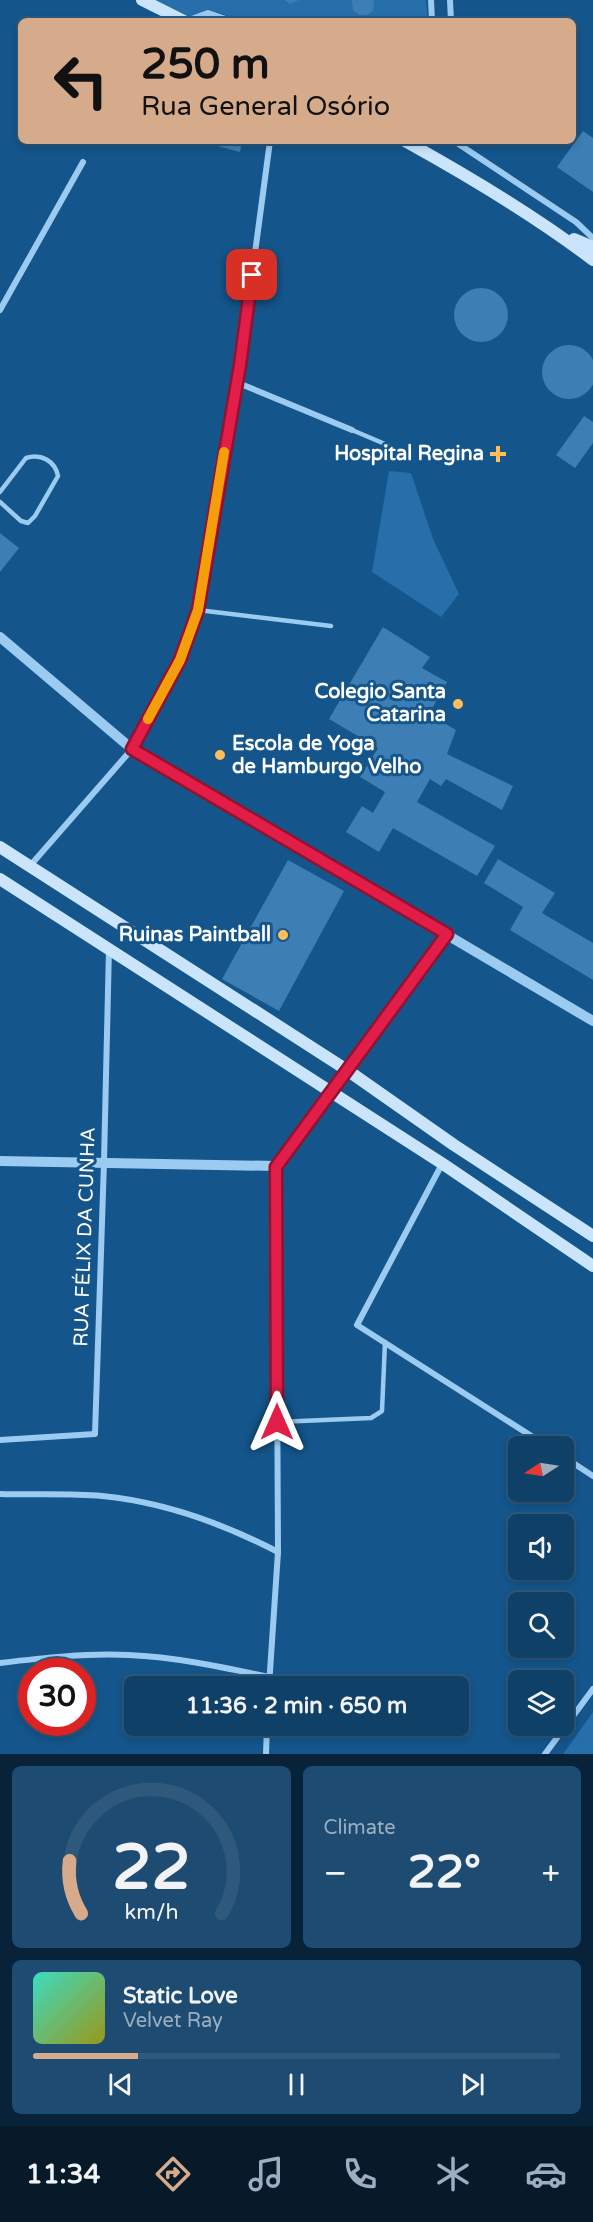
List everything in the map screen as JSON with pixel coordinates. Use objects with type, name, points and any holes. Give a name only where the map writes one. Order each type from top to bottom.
[{"type":"main road","points":[[142,0],[179,18]]},
{"type":"main road","points":[[410,144],[499,195],[553,230],[593,260]]},
{"type":"main road","points":[[553,230],[593,248]]},
{"type":"main road","points":[[0,847],[347,1070],[454,1145],[593,1236]]},
{"type":"main road","points":[[0,879],[443,1164],[593,1266]]},
{"type":"street","points":[[431,0],[432,18]]},
{"type":"street","points":[[450,0],[452,18]]},
{"type":"street","points":[[194,18],[208,13],[223,18]]},
{"type":"street","points":[[29,867],[132,749],[180,660],[198,610],[236,382],[270,144]]},
{"type":"street","points":[[461,144],[576,222],[593,237]]},
{"type":"street","points":[[0,310],[83,162]]},
{"type":"street","points":[[236,382],[352,430]]},
{"type":"street","points":[[0,637],[132,749],[593,1021]]},
{"type":"street","points":[[269,1676],[278,1552],[276,1167],[447,934]]},
{"type":"street","name":"RUA FÉLIX DA CUNHA","points":[[0,1440],[95,1434],[109,947]]},
{"type":"street","points":[[0,1161],[276,1167]]},
{"type":"street","points":[[443,1164],[357,1325],[531,1436]]},
{"type":"street","points":[[574,1464],[593,1476]]},
{"type":"street","points":[[0,1494],[102,1496],[175,1509],[234,1529],[278,1552]]},
{"type":"street","points":[[0,1663],[59,1657],[128,1655],[190,1661],[264,1676]]},
{"type":"street","points":[[545,1754],[593,1689]]},
{"type":"street","points":[[266,1754],[267,1736]]},
{"type":"lane","points":[[352,430],[392,447]]},
{"type":"lane","points":[[0,492],[26,458],[40,456],[57,468],[58,476],[35,516],[28,523],[21,521],[0,502]]},
{"type":"lane","points":[[198,610],[331,626]]},
{"type":"lane","points":[[277,1422],[371,1418],[382,1410],[385,1342]]},
{"type":"shaded area","points":[[145,0],[426,0],[428,18],[232,18],[211,12],[180,18]]},
{"type":"shaded area","points":[[389,471],[411,473],[433,539],[459,594],[441,617],[372,572]]},
{"type":"shaded area","points":[[593,1712],[593,1754],[563,1754]]},
{"type":"building","points":[[285,0],[299,0],[290,4]]},
{"type":"building","points":[[352,0],[374,0],[373,11],[367,15],[359,15],[353,10]]},
{"type":"building","points":[[583,131],[593,138],[593,192],[557,167],[574,144],[576,144]]},
{"type":"building","points":[[209,144],[241,144],[240,152]]},
{"type":"building","points":[[476,288],[486,288],[496,292],[504,300],[508,315],[504,330],[496,338],[486,342],[476,342],[466,338],[458,330],[454,320],[454,310],[458,300],[466,292]]},
{"type":"building","points":[[569,345],[579,347],[594,362],[594,382],[588,391],[579,397],[569,399],[559,397],[550,391],[544,382],[542,372],[544,362],[550,353],[559,347]]},
{"type":"building","points":[[584,416],[593,422],[593,443],[575,468],[556,455]]},
{"type":"building","points":[[0,533],[19,548],[0,572]]},
{"type":"building","points":[[383,627],[430,657],[422,668],[447,682],[429,714],[456,730],[447,754],[513,786],[502,810],[446,779],[441,786],[430,779],[417,802],[495,846],[477,876],[393,828],[379,852],[346,832],[362,806],[373,813],[385,792],[360,777],[378,748],[329,719]]},
{"type":"building","points":[[498,859],[555,893],[542,913],[593,943],[593,980],[510,930],[523,907],[484,883]]},
{"type":"building","name":"Ruinas Paintball","points":[[288,860],[344,891],[279,1011],[222,979]]},
{"type":"slow traffic","points":[[148,719],[180,660],[198,610],[224,452]]},
{"type":"place","name":"Hospital Regina","points":[[498,454]]},
{"type":"place","name":"Colegio Santa Catarina","points":[[458,704]]},
{"type":"place","name":"Escola de Yoga de Hamburgo Velho","points":[[220,755]]},
{"type":"place","name":"Ruinas Paintball","points":[[283,935]]},
{"type":"route","points":[[252,275],[240,365],[198,610],[180,660],[132,749],[447,934],[276,1167],[277,1422]]}]
